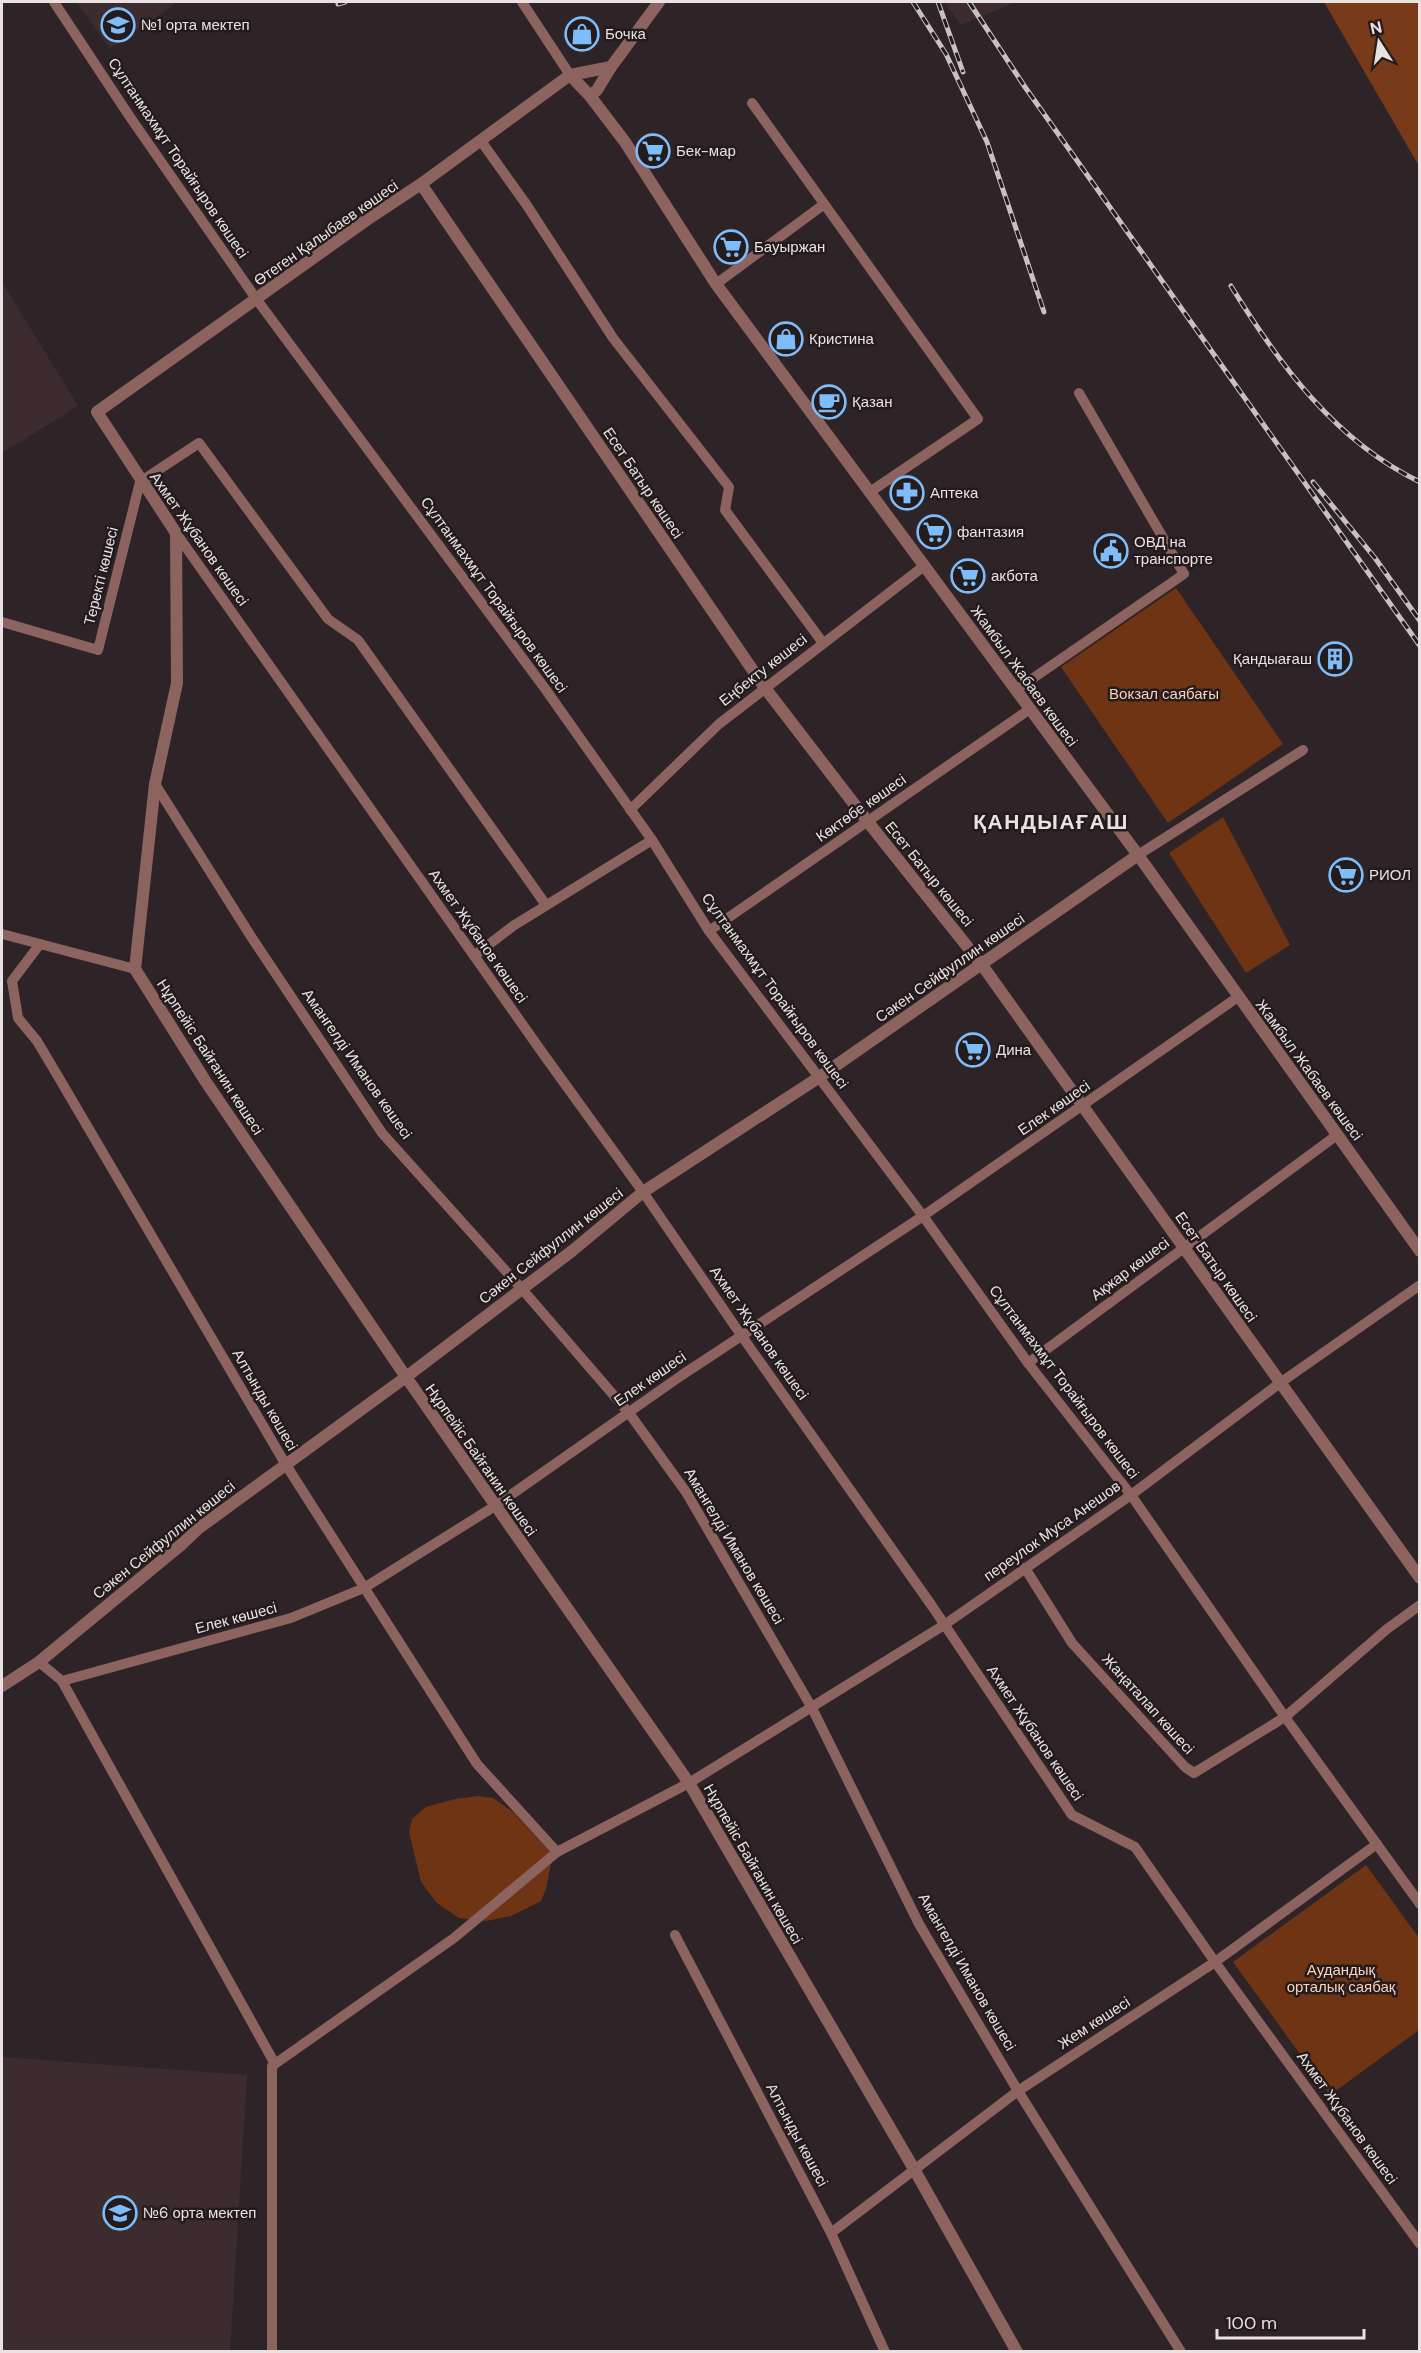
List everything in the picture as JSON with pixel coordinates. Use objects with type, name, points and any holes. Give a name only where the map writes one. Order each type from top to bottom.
[{"type":"street","name":"Сұлтанмахмұт Торайғыров көшесі","points":[[54,2],[130,117],[257,300],[546,690],[651,840],[709,931],[923,1216],[1028,1363],[1131,1495],[1285,1717],[1419,1904]]},
{"type":"street","name":"Жамбыл Жабаев көшесі","points":[[522,2],[570,75],[590,96],[625,142],[716,284],[1138,855],[1419,1251]]},
{"type":"street","points":[[590,96],[597,90],[611,67],[659,2]]},
{"type":"street","points":[[570,75],[611,67]]},
{"type":"street","name":"Өтеген Қалыбаев көшесі","points":[[97,412],[368,219],[482,141],[570,75]]},
{"type":"street","points":[[752,104],[978,419],[870,492]]},
{"type":"street","points":[[482,141],[613,338],[729,487],[724,510],[823,643]]},
{"type":"street","name":"Есет Батыр көшесі","points":[[421,184],[765,688],[982,965],[1419,1578]]},
{"type":"street","points":[[716,284],[823,205]]},
{"type":"street","points":[[1016,690],[1184,574],[1079,393]]},
{"type":"street","name":"Ахмет Жұбанов көшесі","points":[[97,412],[140,482],[474,956],[644,1192],[944,1625],[1072,1815],[1135,1847],[1215,1962],[1419,2244]]},
{"type":"street","points":[[140,482],[199,443],[328,619],[358,640],[546,905]]},
{"type":"street","name":"Теректі көшесі","points":[[2,622],[98,650],[140,482]]},
{"type":"street","points":[[2,934],[135,969],[155,784],[177,683],[176,533]]},
{"type":"street","name":"Еңбекту көшесі","points":[[630,810],[719,724],[924,566]]},
{"type":"street","name":"Көктөбе көшесі","points":[[709,931],[1030,709]]},
{"type":"street","points":[[1138,855],[1303,750]]},
{"type":"street","name":"Амангелді Иманов көшесі","points":[[155,784],[252,938],[382,1133],[629,1413],[686,1492],[812,1708],[919,1924],[1018,2091],[1181,2352]]},
{"type":"street","points":[[474,956],[513,926],[651,840]]},
{"type":"street","name":"Сәкен Сейфуллин көшесі","points":[[2,1686],[39,1662],[199,1528],[406,1377],[644,1192],[818,1078],[1138,855]]},
{"type":"street","name":"Алтынды көшесі","points":[[40,944],[12,981],[18,1018],[37,1041],[54,1068],[286,1465],[477,1764],[556,1852]]},
{"type":"street","name":"Нұрпейіс Байғанин көшесі","points":[[135,969],[206,1082],[406,1377],[688,1783],[914,2169],[1017,2352]]},
{"type":"street","name":"Елек көшесі","points":[[62,1681],[291,1618],[364,1588],[495,1506],[741,1335],[923,1216],[1083,1107],[1238,997]]},
{"type":"street","name":"Ақжар көшесі","points":[[1028,1363],[1337,1136]]},
{"type":"street","name":"переулок Муса Анешов","points":[[275,2064],[454,1938],[556,1852],[688,1783],[944,1625],[1131,1495],[1281,1383],[1419,1285]]},
{"type":"street","name":"Жаңаталап көшесі","points":[[1025,1569],[1072,1643],[1185,1767],[1194,1773],[1285,1717],[1387,1629],[1419,1605]]},
{"type":"street","points":[[39,1662],[62,1681],[275,2064],[272,2066],[272,2352]]},
{"type":"street","name":"Жем көшесі","points":[[831,2233],[1018,2091],[1215,1962],[1377,1844]]},
{"type":"street","name":"Алтынды көшесі","points":[[675,1935],[831,2233],[885,2352]]},
{"type":"shaded area","name":"№1 орта мектеп","points":[[76,2],[178,2],[110,48]]},
{"type":"shaded area","points":[[944,2],[1016,2],[961,25]]},
{"type":"shaded area","points":[[1324,2],[1419,2],[1419,166]]},
{"type":"shaded area","points":[[2,282],[78,406],[2,453]]},
{"type":"shaded area","name":"№6 орта мектеп","points":[[2,2057],[247,2075],[230,2351],[2,2351]]},
{"type":"green space","name":"Вокзал саябағы","points":[[1176,588],[1283,744],[1168,823],[1061,667]]},
{"type":"green space","points":[[1223,817],[1290,945],[1246,973],[1169,853]]},
{"type":"green space","points":[[478,1796],[493,1798],[513,1812],[549,1851],[551,1863],[541,1901],[511,1916],[486,1921],[459,1918],[437,1903],[421,1882],[409,1832],[412,1819],[426,1807],[455,1799]]},
{"type":"green space","name":"Аудандық орталық саябақ","points":[[1366,1865],[1419,1938],[1419,2030],[1330,2095],[1233,1962]]},
{"type":"railway","points":[[338,4],[345,2]]},
{"type":"railway","points":[[913,2],[946,54],[987,142],[1044,312]]},
{"type":"railway","points":[[938,2],[963,72]]},
{"type":"railway","points":[[969,2],[1025,87],[1420,646]]},
{"type":"railway","points":[[1231,286],[1289,371],[1336,423],[1389,465],[1420,482]]},
{"type":"railway","points":[[1313,482],[1375,558],[1420,621]]},
{"type":"place","name":"№1 орта мектеп","points":[[118,25]]},
{"type":"place","name":"Бочка","points":[[582,34]]},
{"type":"place","name":"Бек-мар","points":[[653,151]]},
{"type":"place","name":"Бауыржан","points":[[731,247]]},
{"type":"place","name":"Кристина","points":[[786,339]]},
{"type":"place","name":"Қазан","points":[[829,402]]},
{"type":"place","name":"Аптека","points":[[907,493]]},
{"type":"place","name":"фантазия","points":[[934,532]]},
{"type":"place","name":"ОВД на транспорте","points":[[1111,551]]},
{"type":"place","name":"акбота","points":[[968,576]]},
{"type":"place","name":"Қандыағаш","points":[[1335,659]]},
{"type":"place","name":"РИОЛ","points":[[1346,875]]},
{"type":"place","name":"Дина","points":[[973,1050]]},
{"type":"place","name":"№6 орта мектеп","points":[[120,2213]]},
{"type":"district","name":"ҚАНДЫАҒАШ","points":[[1051,822]]}]
